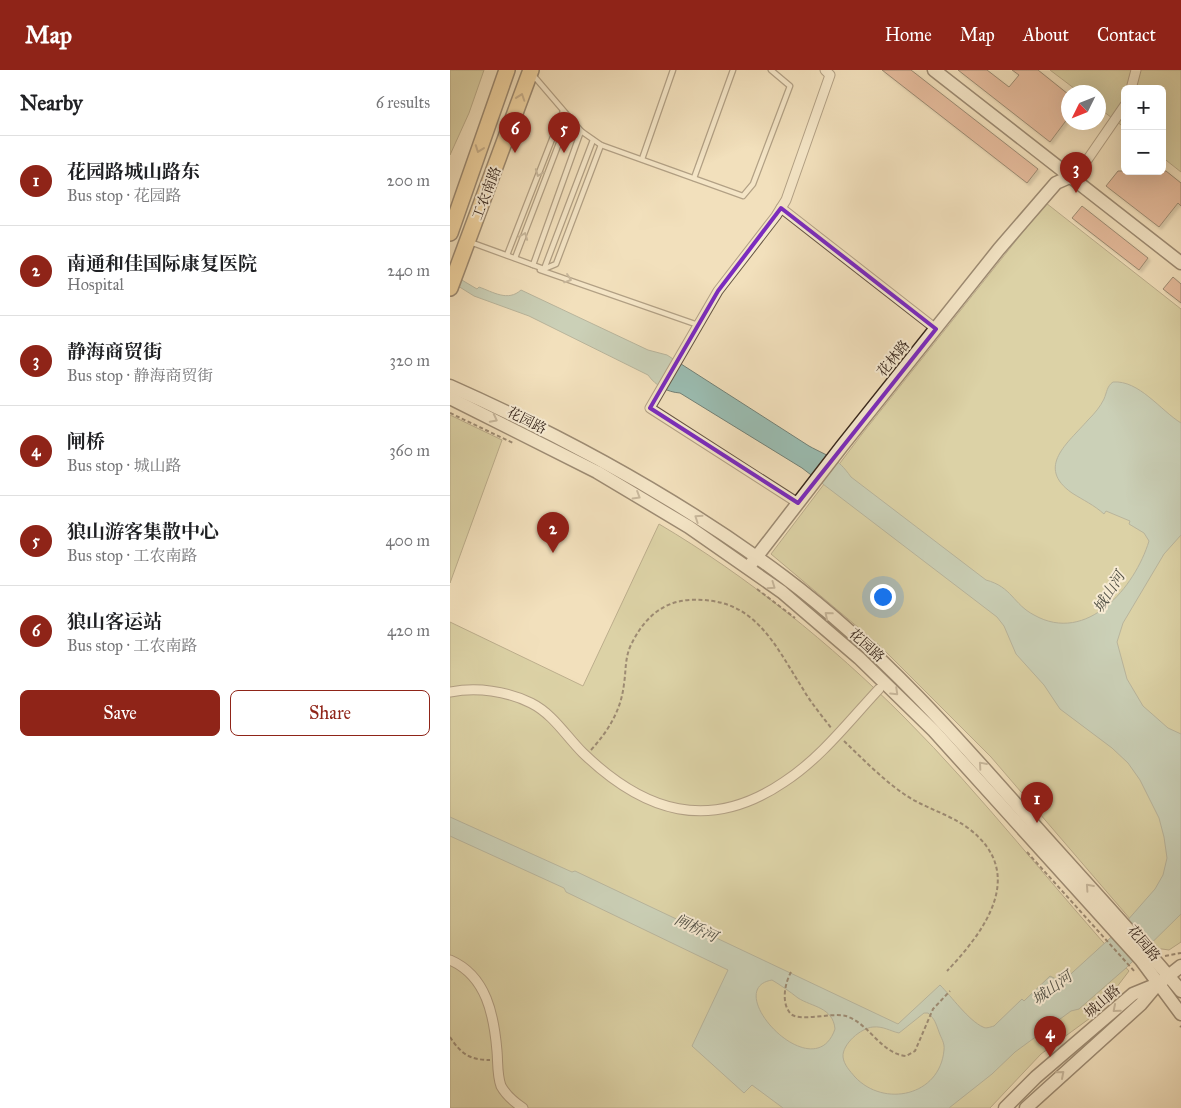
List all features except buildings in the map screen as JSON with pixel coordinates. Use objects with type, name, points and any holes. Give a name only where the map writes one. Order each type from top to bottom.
[{"type":"main road","name":"工农南路","points":[[450,233],[507,70]]},
{"type":"main road","points":[[934,70],[1181,263]]},
{"type":"main road","name":"工农南路","points":[[452,282],[529,71]]},
{"type":"main road","name":"花林路","points":[[748,568],[842,446],[1056,183],[1072,176]]},
{"type":"main road","name":"花园路","points":[[450,386],[597,459],[686,510],[786,578],[871,652],[944,723],[1113,930]]},
{"type":"main road","name":"花园路","points":[[450,398],[592,469],[689,527],[782,592],[859,658],[934,731],[1141,961],[1181,1022]]},
{"type":"main road","name":"花园路","points":[[1141,961],[1169,976],[1181,991]]},
{"type":"main road","name":"城山路","points":[[1005,1108],[1036,1077],[1133,994],[1157,984],[1181,966]]},
{"type":"main road","name":"城山路","points":[[1026,1108],[1141,1004],[1157,984]]},
{"type":"street","points":[[798,503],[650,408],[718,291],[786,200],[830,75],[825,70]]},
{"type":"street","points":[[1132,85],[1136,70]]},
{"type":"street","points":[[1072,176],[1081,169],[1121,111]]},
{"type":"street","points":[[781,208],[936,329]]},
{"type":"street","points":[[450,692],[478,689],[509,695],[532,704],[556,723],[586,755],[616,782],[649,801],[685,809],[718,809],[743,804],[784,783],[805,766],[879,689]]},
{"type":"street","points":[[450,960],[470,974],[490,1004],[494,1019],[501,1086],[506,1094],[523,1108]]},
{"type":"lane","points":[[642,159],[673,70]]},
{"type":"lane","points":[[694,178],[733,70]]},
{"type":"lane","points":[[529,71],[581,131],[601,145],[743,196],[753,184],[790,86],[771,70]]},
{"type":"lane","points":[[507,255],[563,111]]},
{"type":"lane","points":[[515,258],[569,117]]},
{"type":"lane","points":[[533,265],[581,131]]},
{"type":"lane","points":[[544,269],[593,140]]},
{"type":"lane","points":[[467,241],[544,269],[556,264],[601,145]]},
{"type":"lane","points":[[507,255],[511,260],[698,325]]},
{"type":"path","points":[[450,413],[514,444]]},
{"type":"path","points":[[755,587],[800,622]]},
{"type":"path","points":[[586,755],[602,737],[615,717],[623,696],[628,653],[640,629],[662,607],[686,600],[716,600],[726,603],[759,624],[774,641],[816,709],[837,734],[907,796],[953,818],[975,834],[986,845],[993,860],[997,878],[996,901],[981,931],[947,971]]},
{"type":"path","points":[[1027,851],[1113,930],[1141,961],[1135,972]]},
{"type":"path","points":[[791,972],[785,988],[786,1007],[793,1016],[802,1018],[823,1014],[848,1017],[869,1031],[893,1053],[910,1055],[915,1051],[937,1003],[950,991]]},
{"type":"path","points":[[450,1037],[458,1049],[466,1056],[480,1060],[497,1060]]},
{"type":"highlighted area","points":[[781,208],[936,329],[798,503],[650,408],[718,291]]},
{"type":"shaded area","points":[[450,70],[484,70],[469,113],[450,155]]},
{"type":"shaded area","points":[[1050,70],[1181,70],[1181,172],[1166,160],[1166,85],[1121,85],[1121,125],[1106,113],[1106,85],[1070,85]]},
{"type":"shaded area","points":[[1046,203],[1181,309],[1181,942],[1169,950],[1155,948],[991,757],[879,645],[771,554],[862,434]]},
{"type":"shaded area","points":[[450,415],[502,440],[450,583]]},
{"type":"shaded area","points":[[659,524],[692,544],[756,589],[818,638],[876,690],[934,747],[1129,971],[1097,1013],[1041,1054],[990,1108],[450,1108],[450,622],[583,686]]},
{"type":"water","name":"城山河","points":[[450,273],[477,289],[479,287],[500,295],[516,294],[521,290],[648,350],[667,355],[809,446],[832,458],[851,477],[986,580],[1002,587],[1027,611],[1054,622],[1072,623],[1090,617],[1106,606],[1120,593],[1133,576],[1149,541],[1144,533],[1129,524],[1130,521],[1106,511],[1104,514],[1072,493],[1061,483],[1056,474],[1056,465],[1064,446],[1097,410],[1104,399],[1108,387],[1113,382],[1132,386],[1181,423],[1181,535],[1164,554],[1123,623],[1117,642],[1127,679],[1143,706],[1168,728],[1181,734],[1181,914],[1126,968],[1079,1009],[1071,1011],[1015,1052],[992,1074],[949,1108],[783,1108],[752,1085],[744,1093],[692,1046],[728,970],[566,892],[564,888],[450,836],[450,817],[572,872],[575,871],[898,1024],[940,985],[960,1008],[985,1028],[994,1026],[1050,976],[1062,982],[1119,930],[1155,889],[1163,875],[1167,858],[1159,818],[1140,780],[1128,763],[1112,748],[1060,709],[1044,685],[1016,654],[1004,626],[997,617],[802,468],[680,393],[662,388],[648,375],[529,316],[474,296],[450,281]],"holes":[[[772,980],[798,998],[821,1009],[830,1016],[835,1029],[824,1045],[809,1049],[792,1043],[776,1031],[763,1016],[757,1000],[759,987]],[[924,1013],[928,1013],[934,1020],[944,1045],[940,1066],[932,1078],[922,1087],[909,1092],[895,1094],[867,1087],[855,1077],[846,1065],[843,1057],[846,1047],[853,1038],[863,1030],[873,1027],[899,1033]]]},
{"type":"place","name":"狼山客运站","points":[[515,153]]},
{"type":"place","name":"狼山游客集散中心","points":[[564,153]]},
{"type":"place","name":"静海商贸街","points":[[1076,193]]},
{"type":"place","name":"南通和佳国际康复医院","points":[[553,553]]},
{"type":"place","name":"花园路城山路东","points":[[1037,823]]},
{"type":"place","name":"闸桥","points":[[1050,1057]]},
{"type":"water label","name":"闸桥河","points":[[696,928]]}]
